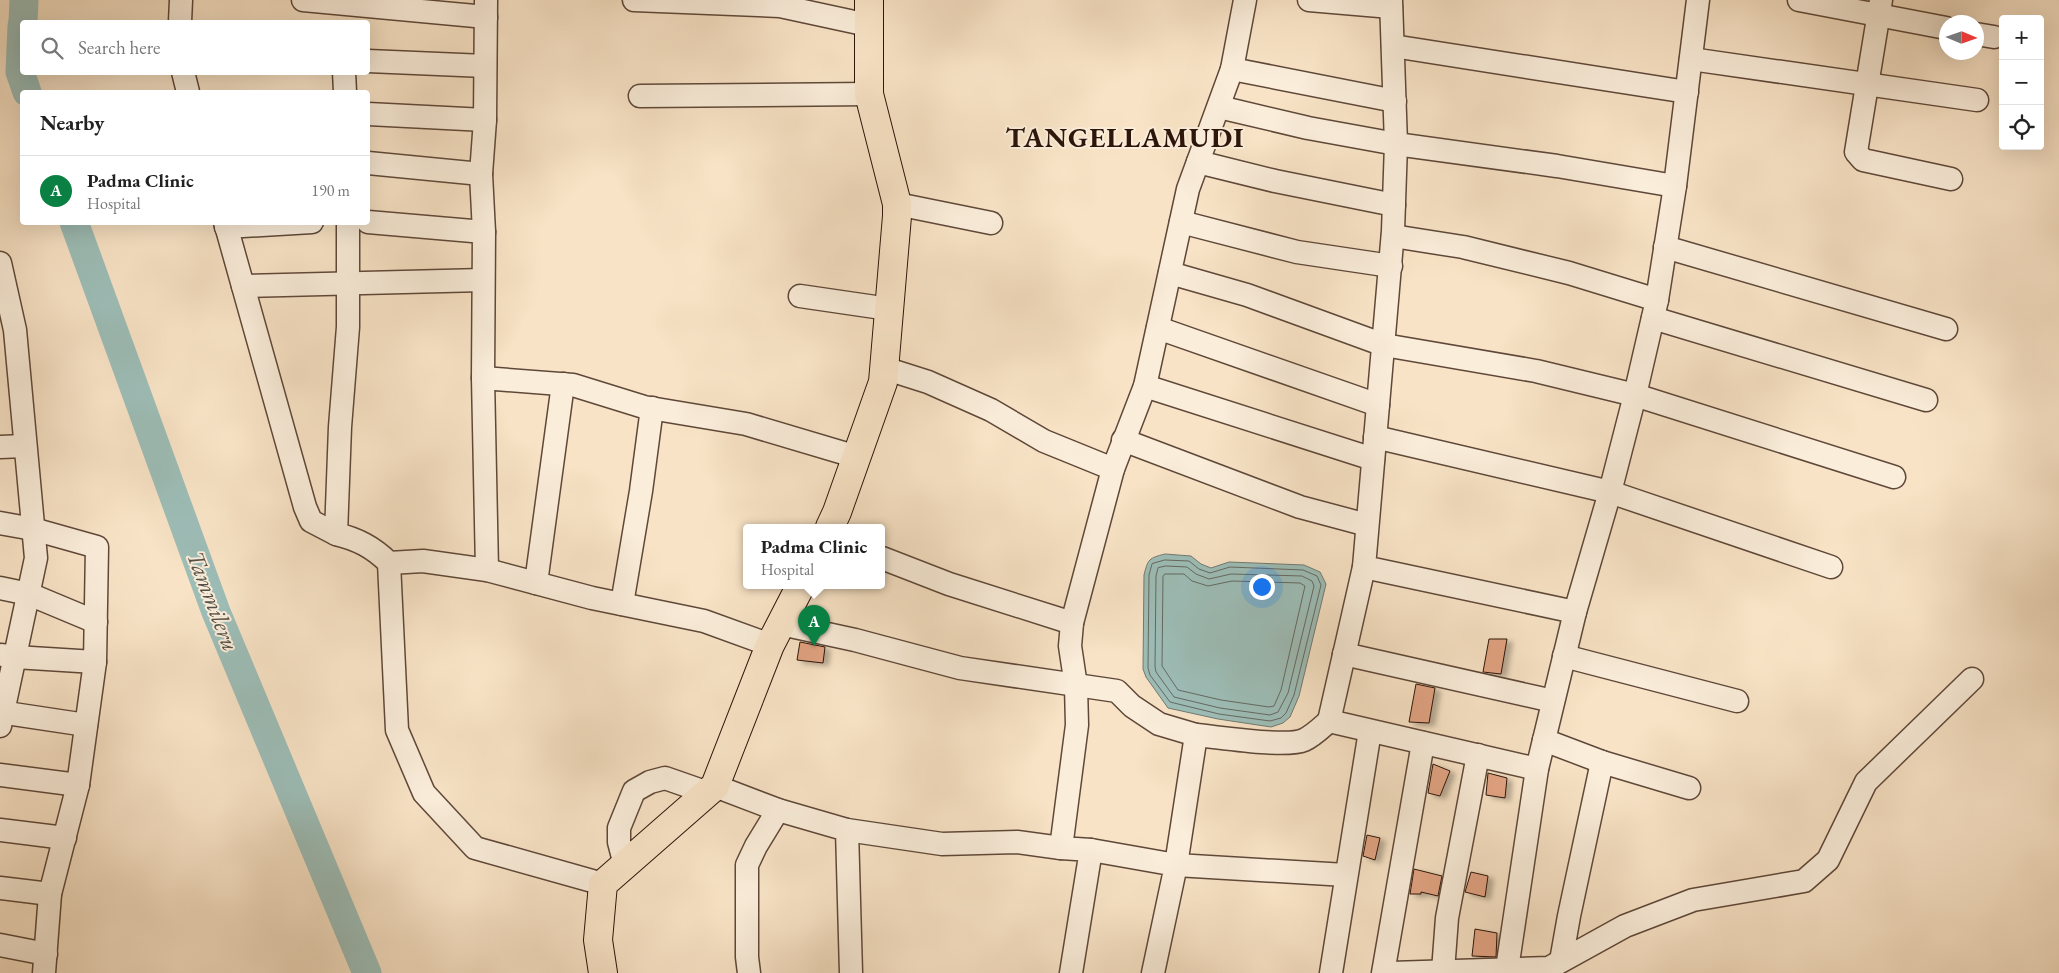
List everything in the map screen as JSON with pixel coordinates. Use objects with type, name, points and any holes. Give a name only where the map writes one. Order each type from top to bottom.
[{"type":"main road","points":[[831,524],[883,382],[897,204],[869,94],[869,13]]},
{"type":"main road","points":[[603,973],[598,940],[603,884],[712,789],[775,635],[799,589]]},
{"type":"street","points":[[180,20],[181,0]]},
{"type":"street","points":[[303,0],[344,9],[486,8],[485,120],[481,174],[484,232],[483,378],[487,570]]},
{"type":"street","points":[[634,0],[780,6],[869,13]]},
{"type":"street","points":[[1061,848],[1077,725],[1076,686],[1070,646],[1072,623],[1113,469],[1144,386],[1188,189],[1232,69],[1245,0]]},
{"type":"street","points":[[389,563],[423,560],[487,570],[622,604],[775,635],[855,640],[960,668],[1117,691],[1132,706],[1159,724],[1196,735],[1271,742],[1304,740],[1329,721],[1364,567],[1393,236],[1396,144],[1391,4],[1309,0]]},
{"type":"street","points":[[1507,969],[1537,769],[1575,612],[1636,394],[1655,309],[1675,186],[1698,0]]},
{"type":"street","points":[[1799,0],[1880,8],[1939,26]]},
{"type":"street","points":[[1880,8],[1856,152],[1860,158],[1951,179]]},
{"type":"street","points":[[1393,46],[1687,92]]},
{"type":"street","points":[[1691,60],[1976,100]]},
{"type":"street","points":[[370,61],[485,66]]},
{"type":"street","points":[[1232,69],[1395,101]]},
{"type":"street","points":[[184,75],[188,90]]},
{"type":"street","points":[[344,75],[345,90]]},
{"type":"street","points":[[640,96],[869,94]]},
{"type":"street","points":[[1219,107],[1308,128],[1396,144],[1557,166],[1675,186]]},
{"type":"street","points":[[370,114],[485,120]]},
{"type":"street","points":[[1198,162],[1275,181],[1394,205]]},
{"type":"street","points":[[370,163],[481,174]]},
{"type":"street","points":[[897,204],[991,223]]},
{"type":"street","points":[[370,222],[484,232]]},
{"type":"street","points":[[1181,222],[1297,252],[1390,266]]},
{"type":"street","points":[[226,225],[305,506],[311,521],[336,534],[357,539],[378,552],[389,563],[397,730],[424,793],[475,848],[603,884]]},
{"type":"street","points":[[336,534],[340,427],[348,327],[348,225]]},
{"type":"street","points":[[1393,236],[1463,247],[1569,273],[1655,309],[1926,400]]},
{"type":"street","points":[[1665,247],[1946,330]]},
{"type":"street","points":[[0,263],[7,329],[25,446],[36,558],[29,594],[7,656],[1,717],[86,726]]},
{"type":"street","points":[[1170,272],[1247,295],[1384,346],[1536,371],[1636,394],[1894,477]]},
{"type":"street","points":[[243,286],[483,280]]},
{"type":"street","points":[[800,296],[889,310]]},
{"type":"street","points":[[1158,328],[1378,405]]},
{"type":"street","points":[[884,368],[928,382],[991,410],[1044,441],[1113,469]]},
{"type":"street","points":[[483,378],[573,385],[652,408],[746,424],[856,457]]},
{"type":"street","points":[[536,583],[563,384]]},
{"type":"street","points":[[1144,386],[1374,448],[1610,492],[1831,567]]},
{"type":"street","points":[[622,604],[641,491],[652,408]]},
{"type":"street","points":[[1123,440],[1300,508],[1367,525]]},
{"type":"street","points":[[0,447],[25,446]]},
{"type":"street","points":[[0,523],[33,529],[97,547],[95,662],[78,785],[50,894],[45,964],[0,946]]},
{"type":"street","points":[[885,559],[949,584],[1072,623]]},
{"type":"street","points":[[1364,567],[1575,612]]},
{"type":"street","points":[[0,588],[29,594],[96,622]]},
{"type":"street","points":[[1344,654],[1553,701]]},
{"type":"street","points":[[7,656],[95,662]]},
{"type":"street","points":[[1564,656],[1737,701]]},
{"type":"street","points":[[1391,973],[1548,968],[1625,926],[1693,900],[1804,881],[1828,860],[1866,782],[1972,679]]},
{"type":"street","points":[[1329,721],[1537,769]]},
{"type":"street","points":[[1331,973],[1370,730]]},
{"type":"street","points":[[1153,973],[1176,865],[1196,735]]},
{"type":"street","points":[[1544,740],[1602,762],[1689,788]]},
{"type":"street","points":[[1383,973],[1423,743]]},
{"type":"street","points":[[1443,970],[1447,918],[1478,755]]},
{"type":"street","points":[[1561,961],[1602,762]]},
{"type":"street","points":[[0,775],[78,785]]},
{"type":"street","points":[[625,864],[619,842],[619,828],[634,791],[650,782],[665,778],[712,789],[848,830],[942,844],[1017,842],[1091,850],[1176,865],[1346,875]]},
{"type":"street","points":[[749,973],[746,957],[747,865],[778,810]]},
{"type":"street","points":[[0,830],[64,838]]},
{"type":"street","points":[[848,830],[851,973]]},
{"type":"street","points":[[1072,973],[1091,850]]},
{"type":"street","points":[[0,888],[50,894]]},
{"type":"water","points":[[1165,554],[1191,556],[1201,564],[1211,568],[1229,562],[1304,565],[1320,572],[1326,584],[1299,696],[1290,717],[1283,723],[1271,727],[1218,719],[1168,708],[1146,677],[1143,669],[1144,575],[1150,560]]},
{"type":"building","points":[[1489,639],[1507,639],[1501,674],[1483,672]]},
{"type":"building","points":[[800,642],[825,647],[823,663],[797,660]]},
{"type":"building","points":[[1416,684],[1435,688],[1429,723],[1409,722]]},
{"type":"building","points":[[1433,764],[1450,771],[1440,796],[1428,793]]},
{"type":"building","points":[[1488,773],[1507,778],[1505,798],[1486,795]]},
{"type":"building","points":[[1367,835],[1380,838],[1375,860],[1363,856]]},
{"type":"building","points":[[1414,869],[1442,876],[1438,896],[1421,892],[1421,894],[1410,894]]},
{"type":"building","points":[[1471,872],[1488,876],[1485,897],[1465,892]]},
{"type":"building","points":[[1475,929],[1497,933],[1496,957],[1472,956]]},
{"type":"waterway","name":"Tammileru","points":[[23,20],[24,0]]},
{"type":"waterway","name":"Tammileru","points":[[21,75],[26,90]]},
{"type":"waterway","name":"Tammileru","points":[[75,225],[216,612],[367,973]]},
{"type":"place","name":"Padma Clinic","points":[[814,646]]},
{"type":"district","name":"TANGELLAMUDI","points":[[1125,137]]}]
